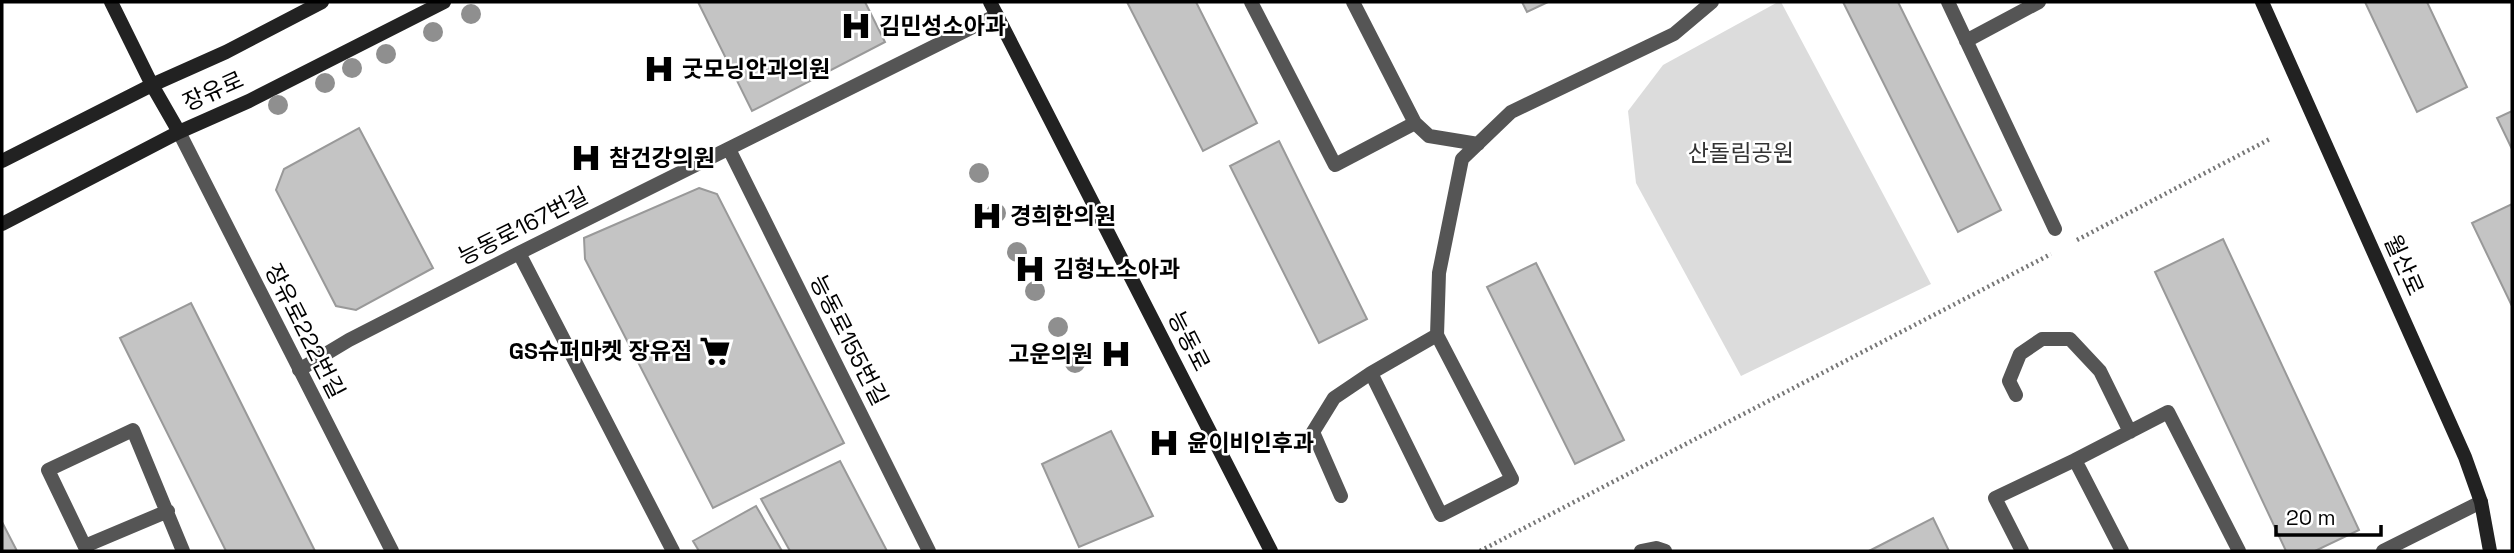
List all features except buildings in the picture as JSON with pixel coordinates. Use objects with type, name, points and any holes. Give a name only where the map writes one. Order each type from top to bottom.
[{"type":"street","points":[[111,2],[152,85],[179,132]]},
{"type":"street","name":"장유로","points":[[2,162],[322,2]]},
{"type":"street","name":"장유로","points":[[2,223],[179,132],[249,101],[444,2]]},
{"type":"street","points":[[1251,2],[1335,165],[1415,123]]},
{"type":"street","points":[[1353,2],[1415,123],[1429,136],[1478,144]]},
{"type":"street","points":[[1371,373],[1441,515],[1512,479],[1437,335],[1439,273],[1462,159],[1511,112],[1674,34],[1712,2]]},
{"type":"street","points":[[1948,2],[2055,229]]},
{"type":"street","points":[[1966,41],[2039,2]]},
{"type":"street","name":"월산로","points":[[2262,2],[2465,457],[2481,502],[2490,551]]},
{"type":"street","name":"능동로167번길","points":[[299,370],[349,340],[729,149],[993,8]]},
{"type":"street","name":"능동로","points":[[993,8],[1271,551]]},
{"type":"street","name":"장유로222번길","points":[[179,132],[392,551]]},
{"type":"street","name":"능동로155번길","points":[[729,149],[929,551]]},
{"type":"street","points":[[519,253],[673,551]]},
{"type":"street","points":[[1341,496],[1312,432],[1334,398],[1437,335]]},
{"type":"street","points":[[2016,395],[2009,381],[2020,354],[2042,339],[2070,339],[2100,371],[2130,432]]},
{"type":"street","points":[[2022,551],[1995,498],[2168,412],[2239,551]]},
{"type":"street","points":[[168,512],[86,549],[48,470],[133,430],[168,512],[183,551]]},
{"type":"street","points":[[2075,460],[2122,551]]},
{"type":"street","points":[[2383,551],[2481,502]]},
{"type":"street","points":[[1641,551],[1656,548],[1665,551]]},
{"type":"path","points":[[2073,242],[2270,139]]},
{"type":"path","points":[[1480,551],[2060,248]]},
{"type":"green space","name":"산돌림공원","points":[[1781,2],[1931,284],[1741,376],[1636,183],[1628,111],[1663,65]]},
{"type":"place","name":"김민성소아과","points":[[856,26]]},
{"type":"place","name":"굿모닝안과의원","points":[[659,69]]},
{"type":"place","name":"참건강의원","points":[[586,158]]},
{"type":"place","name":"경희한의원","points":[[987,216]]},
{"type":"place","name":"김형노소아과","points":[[1030,269]]},
{"type":"place","name":"GS슈퍼마켓 장유점","points":[[715,351]]},
{"type":"place","name":"고운의원","points":[[1116,354]]},
{"type":"place","name":"윤이비인후과","points":[[1164,443]]}]
